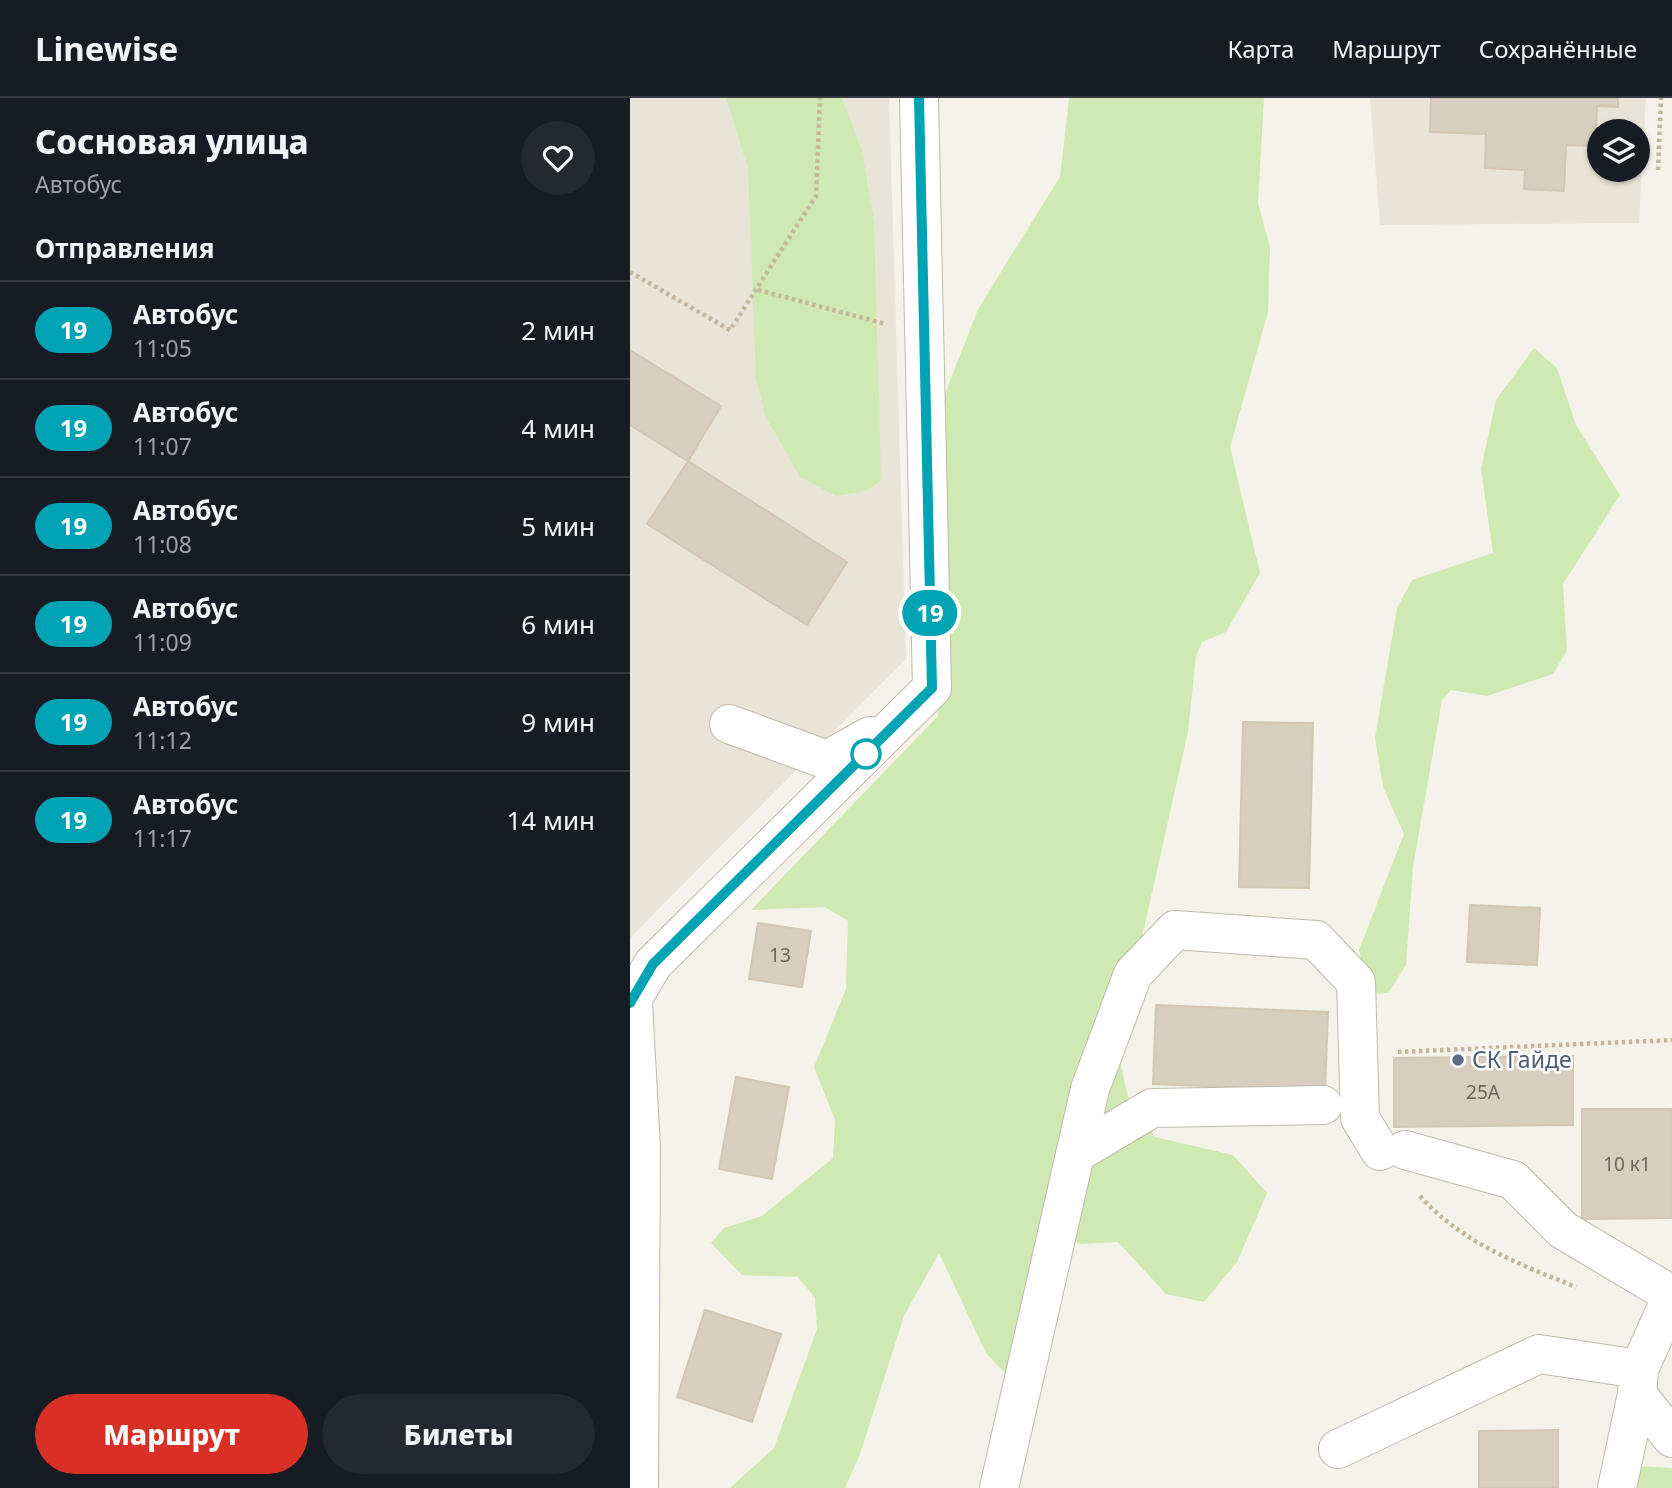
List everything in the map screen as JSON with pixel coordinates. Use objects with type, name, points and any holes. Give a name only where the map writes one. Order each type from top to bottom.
[{"type":"street","points":[[639,1488],[641,1148],[631,1003],[653,964],[932,688],[919,98]]},
{"type":"street","points":[[729,724],[827,760],[902,718]]},
{"type":"street","points":[[999,1488],[1090,1089],[1133,974],[1175,930],[1316,940],[1356,982],[1360,1118],[1393,1150],[1513,1180],[1563,1230],[1672,1295],[1638,1381],[1617,1488]]},
{"type":"street","points":[[1075,1154],[1152,1108],[1323,1105]]},
{"type":"street","points":[[1338,1449],[1539,1354],[1638,1381],[1672,1438]]},
{"type":"path","points":[[630,272],[730,330],[816,196],[820,98]]},
{"type":"path","points":[[1658,170],[1661,98]]},
{"type":"path","points":[[758,290],[924,335]]},
{"type":"path","points":[[1390,1052],[1672,1040]]},
{"type":"path","points":[[1393,1150],[1438,1217],[1495,1255],[1580,1289]]},
{"type":"shaded area","points":[[630,98],[889,98],[906,659],[630,938]]},
{"type":"shaded area","points":[[1370,98],[1646,98],[1645,119],[1587,119],[1587,182],[1641,182],[1639,223],[1380,225]]},
{"type":"green space","points":[[726,98],[842,98],[862,151],[874,222],[881,481],[865,491],[836,496],[800,477],[765,415],[756,378],[748,168]]},
{"type":"green space","points":[[1069,98],[1264,98],[1258,203],[1270,247],[1268,312],[1230,447],[1260,573],[1226,632],[1202,642],[1196,656],[1188,732],[1117,1049],[1129,1101],[1155,1137],[1233,1155],[1267,1193],[1237,1262],[1204,1302],[1166,1294],[1118,1242],[1080,1244],[1056,1229],[1012,1381],[986,1353],[939,1253],[904,1316],[860,1454],[845,1488],[730,1488],[774,1448],[817,1329],[815,1298],[798,1277],[742,1275],[711,1243],[724,1228],[762,1216],[833,1158],[835,1120],[814,1067],[846,989],[848,921],[825,907],[751,910],[938,716],[946,616],[933,425],[978,309],[1060,177]]},
{"type":"green space","points":[[1534,348],[1557,368],[1576,425],[1620,495],[1563,584],[1567,650],[1553,674],[1487,696],[1451,690],[1442,700],[1413,867],[1406,965],[1388,993],[1369,994],[1359,950],[1404,834],[1383,787],[1375,738],[1397,608],[1412,580],[1493,553],[1481,469],[1496,400]]},
{"type":"green space","points":[[1638,1466],[1672,1468],[1672,1488],[1636,1488]]},
{"type":"building","points":[[1431,98],[1618,98],[1618,107],[1597,106],[1596,119],[1587,119],[1587,146],[1566,145],[1564,191],[1524,189],[1525,170],[1485,168],[1486,134],[1430,132]]},
{"type":"building","points":[[630,350],[721,406],[688,461],[630,425]]},
{"type":"building","points":[[688,461],[847,562],[807,625],[647,524]]},
{"type":"building","points":[[1243,722],[1313,723],[1309,888],[1239,887]]},
{"type":"building","points":[[1470,905],[1540,908],[1537,965],[1467,962]]},
{"type":"building","points":[[758,923],[811,931],[802,987],[749,979]]},
{"type":"building","points":[[1156,1005],[1328,1012],[1325,1091],[1153,1084]]},
{"type":"building","points":[[1573,1056],[1573,1125],[1394,1127],[1394,1058]]},
{"type":"building","points":[[736,1077],[789,1087],[772,1179],[719,1169]]},
{"type":"building","points":[[1582,1109],[1672,1109],[1672,1218],[1582,1219]]},
{"type":"building","points":[[705,1310],[781,1334],[752,1422],[677,1397]]},
{"type":"building","points":[[1558,1430],[1558,1488],[1479,1488],[1479,1431]]},
{"type":"bus line","name":"19","points":[[630,1003],[633,1003],[653,964],[932,688],[919,98]]},
{"type":"place","name":"СК Гайде","points":[[1458,1060]]}]
